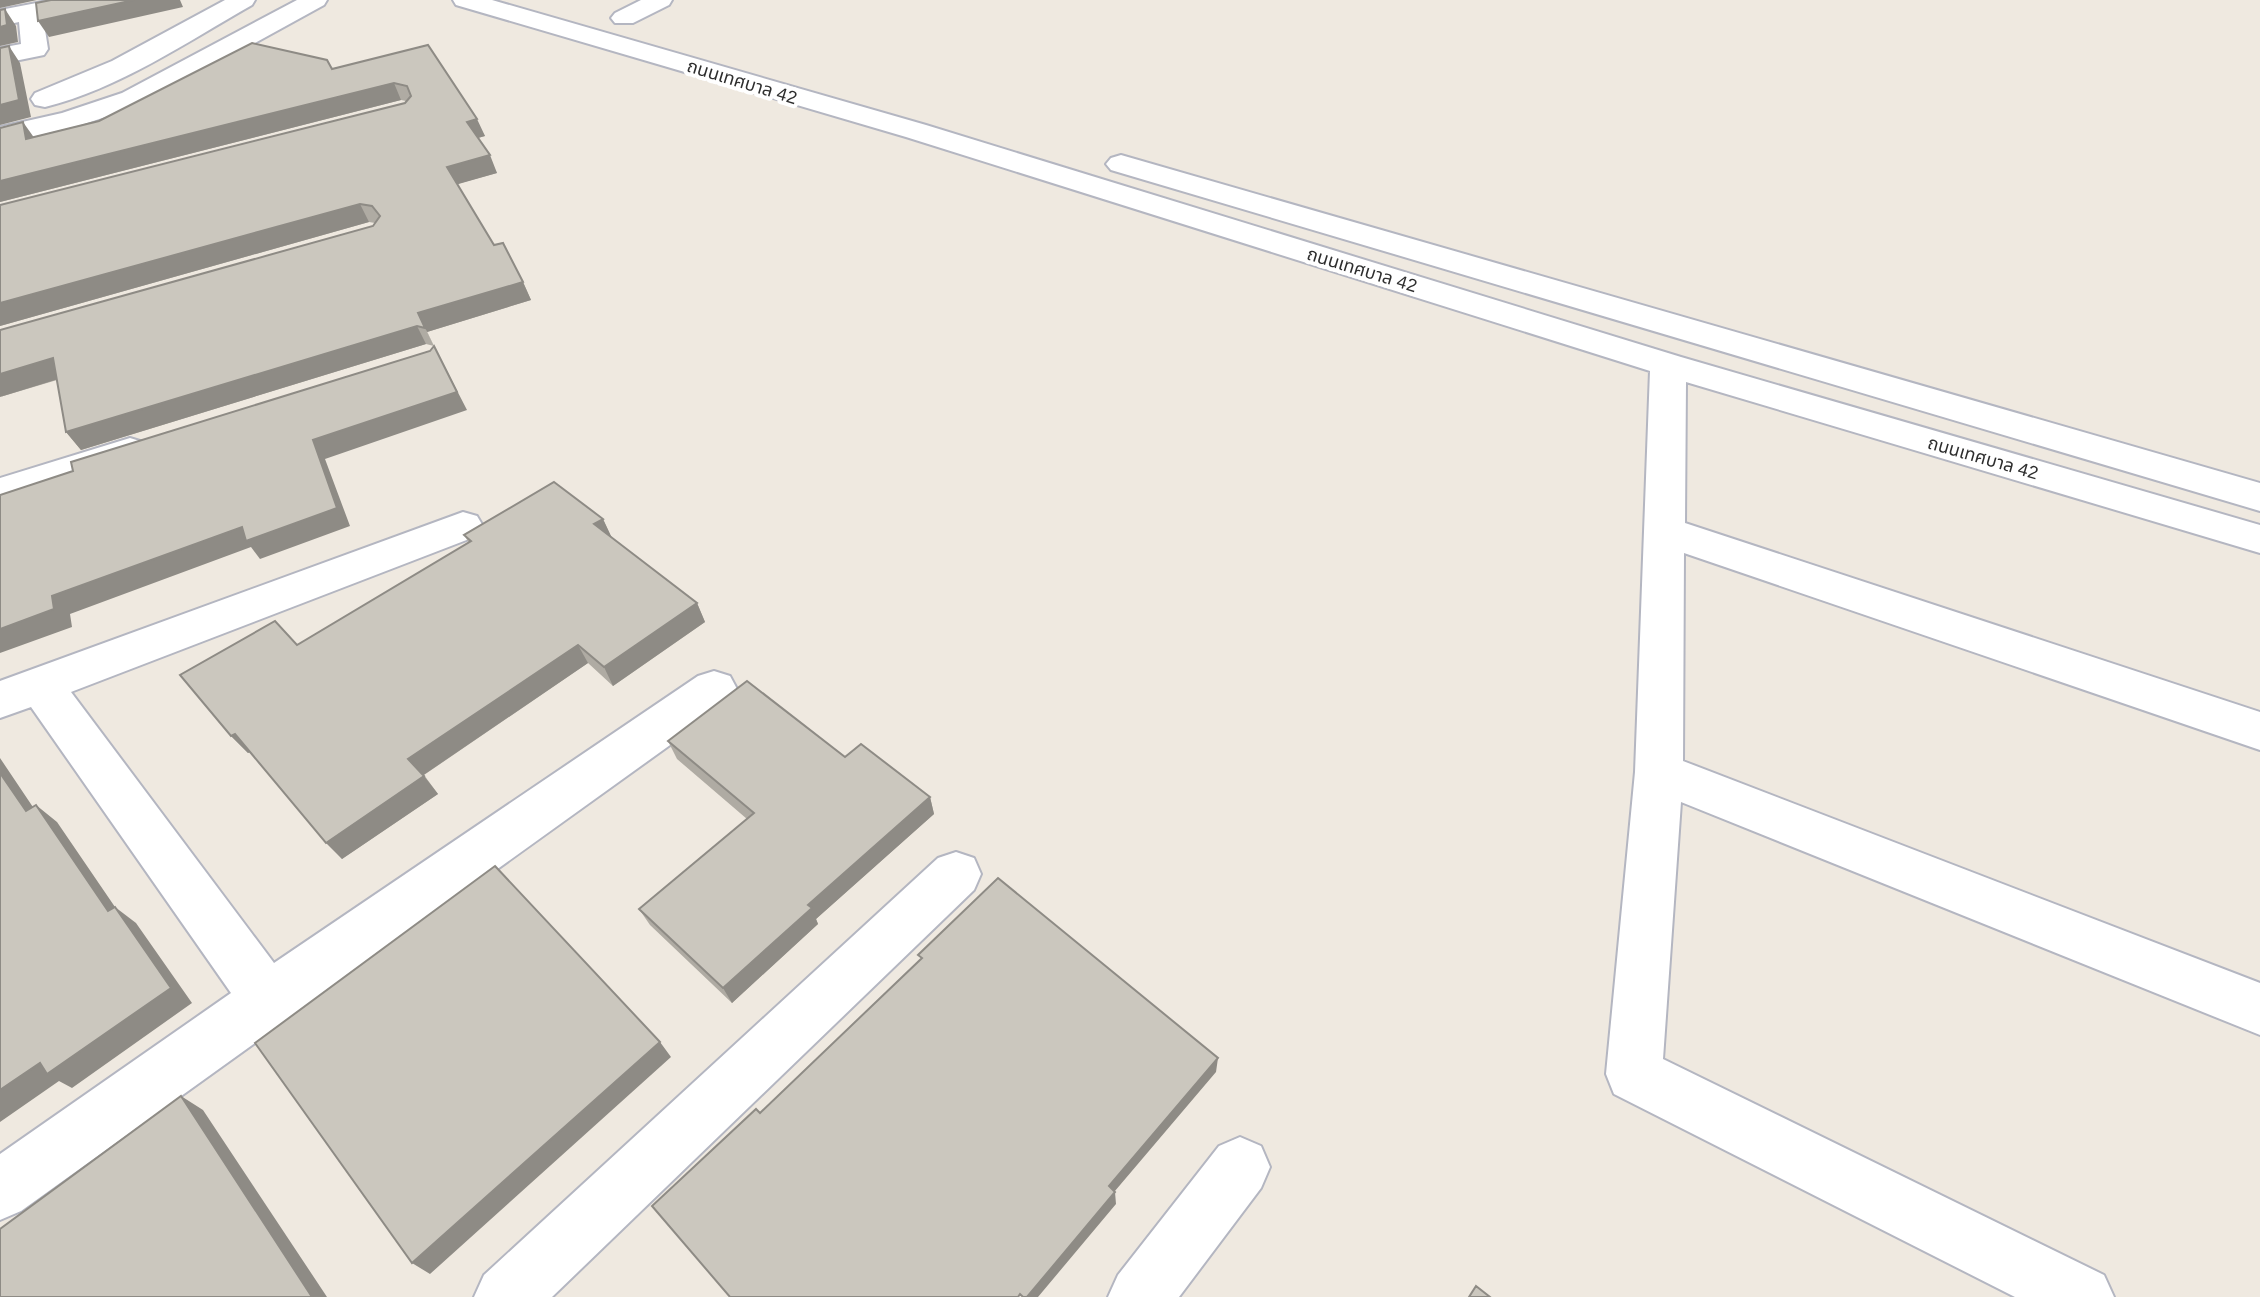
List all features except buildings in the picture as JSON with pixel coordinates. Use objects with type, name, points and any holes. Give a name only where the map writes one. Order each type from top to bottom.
[{"type":"street","points":[[0,18],[89,0]]},
{"type":"street","points":[[0,111],[82,86],[243,0]]},
{"type":"street","points":[[0,136],[71,119],[132,99],[315,0]]},
{"type":"street","name":"ถนนเทศบาล 42","points":[[465,0],[1111,192],[1668,365],[2260,539]]},
{"type":"street","name":"ถนนเทศบาล 42","points":[[558,0],[2260,497]]},
{"type":"street","points":[[624,18],[660,0]]},
{"type":"street","points":[[0,56],[35,49],[30,12]]},
{"type":"street","points":[[1668,365],[1659,772],[1634,1074],[2082,1297]]},
{"type":"street","points":[[0,492],[168,439]]},
{"type":"street","points":[[268,999],[20,692],[463,526]]},
{"type":"street","points":[[1666,532],[2260,731]]},
{"type":"street","points":[[0,1190],[268,999],[714,689]]},
{"type":"street","points":[[1659,772],[2260,1009]]},
{"type":"street","points":[[506,1297],[956,874]]},
{"type":"street","points":[[1140,1297],[1240,1167]]}]
